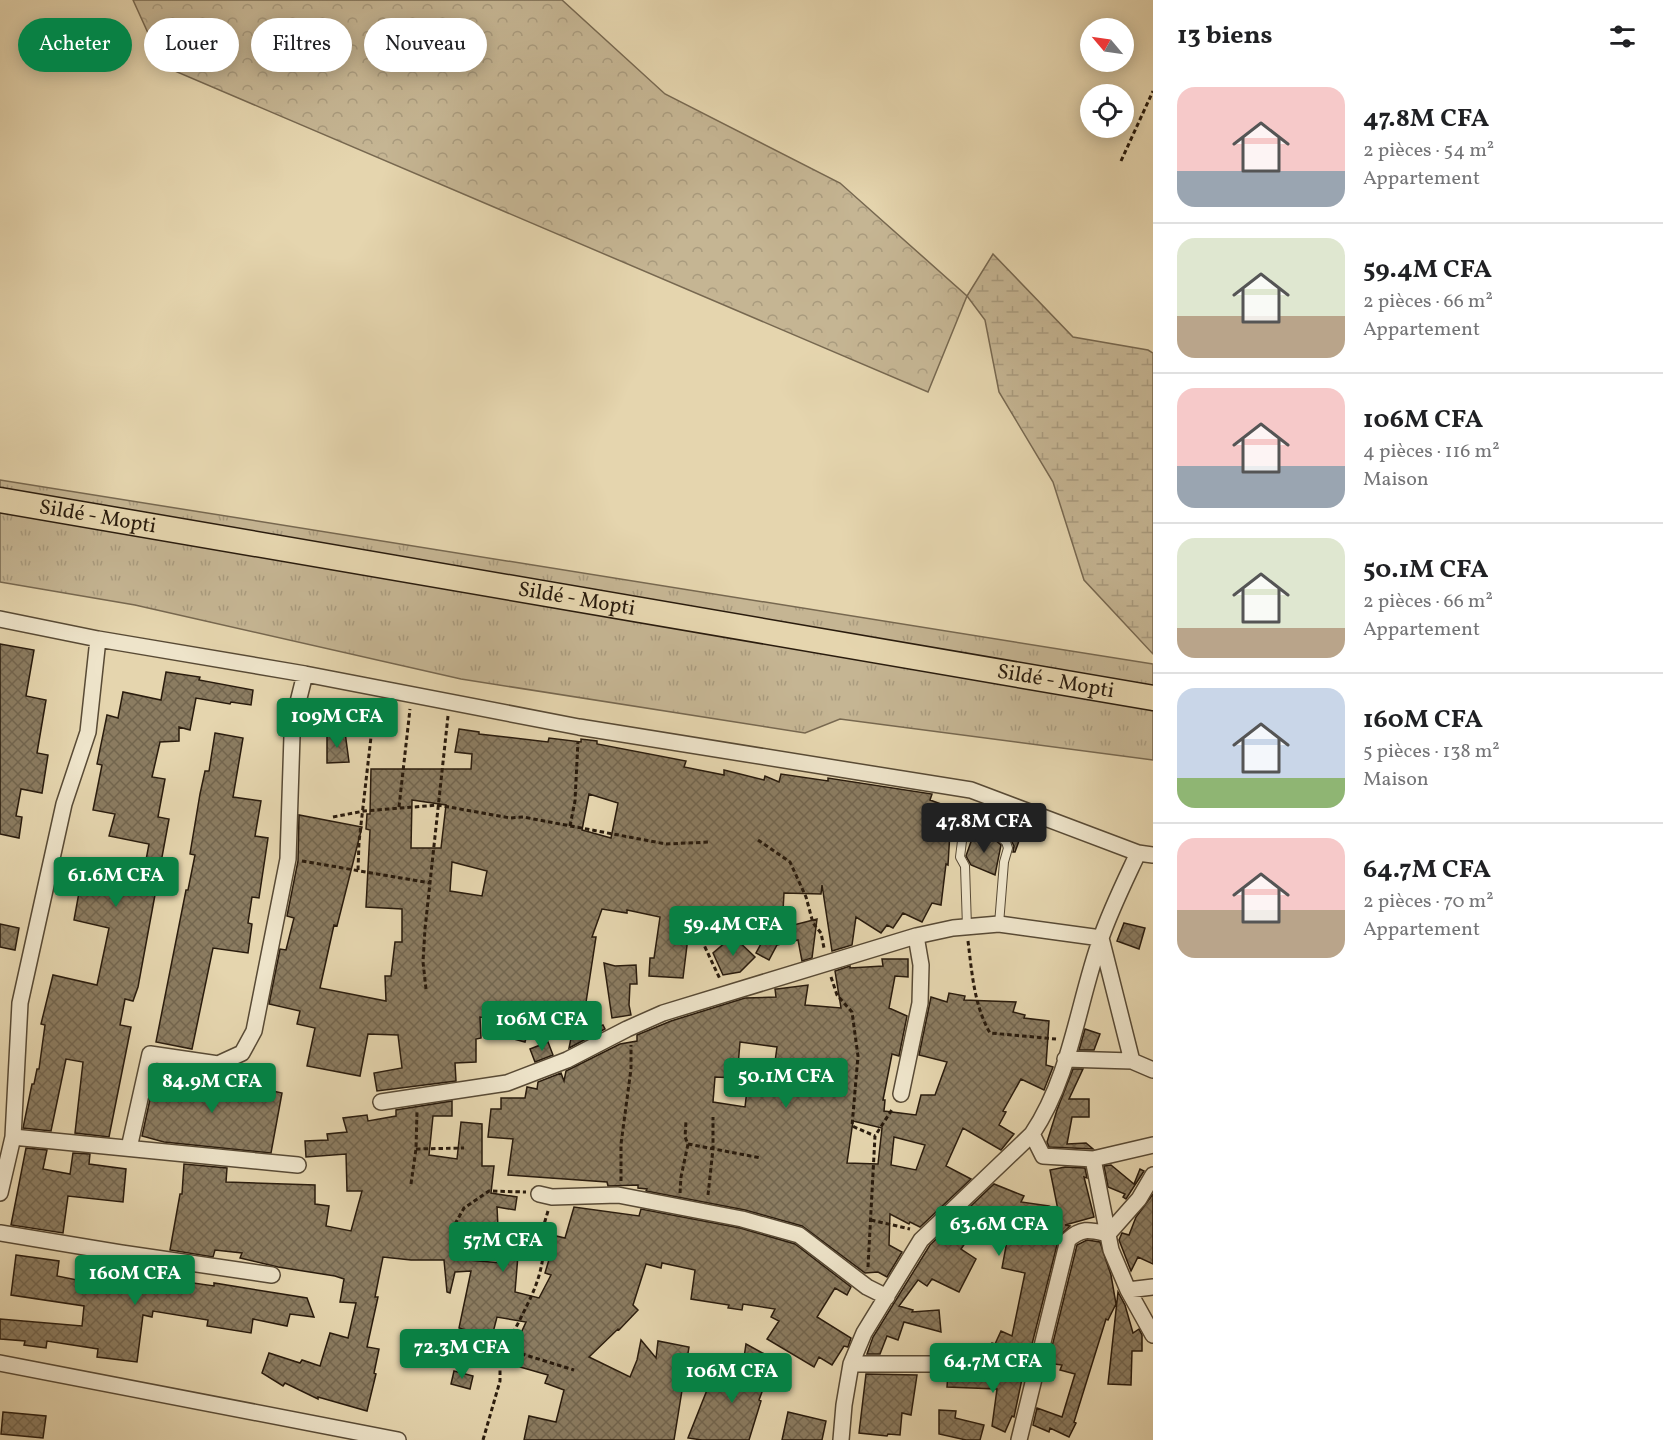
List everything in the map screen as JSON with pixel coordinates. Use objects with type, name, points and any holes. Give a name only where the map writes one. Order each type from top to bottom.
[{"type":"main road","name":"Sildé - Mopti","points":[[0,500],[1153,698]]},
{"type":"street","points":[[0,619],[98,639],[305,674],[579,727],[971,790],[1146,854],[1101,938],[1071,1041],[1046,1113],[1032,1134],[921,1240],[864,1333],[852,1364],[844,1404],[841,1440]]},
{"type":"street","points":[[0,1193],[13,1137],[20,1003],[64,804],[88,732],[98,639]]},
{"type":"street","points":[[129,1148],[150,1054],[218,1064],[242,1053],[254,1031],[288,859],[292,736],[305,674]]},
{"type":"street","points":[[381,1102],[507,1083],[567,1060],[663,1013],[916,936],[999,924],[1101,938]]},
{"type":"street","points":[[901,1094],[920,1004],[921,965],[916,936]]},
{"type":"street","points":[[1101,938],[1132,1061]]},
{"type":"street","points":[[1065,1059],[1132,1061],[1153,1070]]},
{"type":"street","points":[[1032,1134],[1043,1156],[1093,1159],[1153,1145]]},
{"type":"street","points":[[13,1137],[298,1165]]},
{"type":"street","points":[[1093,1159],[1111,1250],[1128,1290],[1153,1335]]},
{"type":"street","points":[[1108,1234],[1139,1199],[1153,1175]]},
{"type":"street","points":[[546,1195],[618,1195],[742,1218],[799,1236],[867,1287],[887,1297]]},
{"type":"street","points":[[1019,1440],[1068,1240],[1078,1231],[1091,1230],[1108,1234]]},
{"type":"street","points":[[0,1233],[272,1275]]},
{"type":"street","points":[[1128,1290],[1153,1287]]},
{"type":"street","points":[[0,1363],[398,1440]]},
{"type":"street","points":[[852,1364],[982,1364],[1035,1371]]},
{"type":"lane","points":[[967,927],[965,866],[960,856],[962,841],[969,827],[997,834],[1006,842],[1008,848],[1004,862],[999,924]]},
{"type":"path","points":[[1121,161],[1153,92]]},
{"type":"path","points":[[358,870],[376,688]]},
{"type":"path","points":[[399,807],[412,695]]},
{"type":"path","points":[[426,989],[424,951],[449,702]]},
{"type":"path","points":[[570,826],[575,801],[579,727]]},
{"type":"path","points":[[333,817],[364,811],[438,805],[499,817],[523,817],[666,844],[710,842]]},
{"type":"path","points":[[758,840],[790,862],[806,897],[813,923],[821,933],[826,963],[837,995],[852,1012],[858,1056],[852,1126],[875,1136]]},
{"type":"path","points":[[288,859],[430,883]]},
{"type":"path","points":[[711,911],[702,928],[704,945],[727,993]]},
{"type":"path","points":[[967,927],[974,986],[982,1019],[990,1033],[1071,1041]]},
{"type":"path","points":[[618,1195],[621,1181],[621,1144],[633,1050],[627,1029]]},
{"type":"path","points":[[867,1287],[875,1136],[901,1094]]},
{"type":"path","points":[[411,1184],[416,1149],[417,1096]]},
{"type":"path","points":[[706,1212],[713,1149],[713,1117]]},
{"type":"path","points":[[679,1206],[681,1177],[688,1144],[685,1137],[686,1121]]},
{"type":"path","points":[[688,1144],[761,1158]]},
{"type":"path","points":[[416,1149],[464,1148]]},
{"type":"path","points":[[455,1224],[464,1208],[489,1191],[546,1195],[537,1248],[543,1256],[541,1273],[500,1363],[500,1381],[483,1440]]},
{"type":"path","points":[[871,1220],[926,1235]]},
{"type":"path","points":[[1016,1232],[1062,1232],[1067,1235],[1068,1240]]},
{"type":"path","points":[[506,1349],[574,1370]]},
{"type":"green space","points":[[133,0],[562,0],[665,94],[840,183],[967,296],[928,392],[177,72],[239,72],[239,18],[144,18],[144,24]]},
{"type":"green space","points":[[993,254],[1073,337],[1148,350],[1153,353],[1153,654],[1084,580],[1053,482],[999,392],[985,320],[967,296]]},
{"type":"green space","points":[[0,480],[1153,664],[1153,760],[840,719],[805,733],[461,679],[135,605],[0,582]]},
{"type":"building","points":[[0,644],[34,650],[26,696],[46,700],[37,753],[48,755],[42,793],[21,789],[16,816],[22,817],[19,838],[0,834]]},
{"type":"building","points":[[166,672],[200,677],[199,680],[253,690],[251,705],[196,698],[190,730],[179,727],[179,741],[160,742],[152,777],[165,779],[158,817],[169,819],[138,987],[133,1001],[125,999],[120,1025],[131,1027],[109,1137],[75,1133],[83,1062],[66,1059],[51,1131],[23,1128],[32,1084],[34,1084],[37,1069],[39,1069],[45,1025],[41,1024],[53,975],[97,985],[109,928],[74,920],[82,876],[106,880],[106,885],[140,892],[149,844],[109,836],[115,814],[93,810],[102,765],[97,764],[107,715],[118,718],[123,692],[161,700]]},
{"type":"building","points":[[459,729],[479,732],[479,734],[548,742],[549,738],[581,742],[581,739],[686,761],[684,767],[724,775],[724,770],[764,780],[765,776],[779,782],[781,774],[828,781],[828,778],[932,794],[930,800],[941,804],[937,814],[951,815],[948,865],[946,864],[941,905],[932,903],[922,922],[903,913],[893,928],[887,925],[881,933],[856,917],[852,945],[832,951],[822,885],[821,894],[784,893],[782,928],[817,919],[812,958],[802,961],[798,940],[777,945],[769,960],[756,953],[773,922],[747,919],[730,937],[718,925],[695,919],[692,930],[689,929],[683,978],[649,976],[650,958],[654,958],[660,917],[627,910],[627,913],[602,909],[592,937],[596,937],[583,1022],[533,1012],[525,1042],[510,1038],[514,1022],[480,1017],[481,1038],[476,1039],[476,1062],[455,1063],[456,1081],[377,1091],[374,1073],[402,1068],[398,1035],[368,1034],[360,1076],[307,1066],[315,1028],[297,1024],[300,1011],[269,1004],[280,949],[286,950],[294,918],[287,916],[298,861],[299,815],[362,827],[337,926],[334,925],[320,988],[386,1001],[385,976],[391,976],[395,942],[402,942],[402,909],[366,907],[370,830],[366,829],[367,814],[370,814],[371,769],[471,769],[472,754],[455,752]],"holes":[[[589,794],[618,803],[611,838],[582,830]],[[412,800],[446,805],[441,848],[411,848]],[[452,862],[487,871],[482,896],[450,891]]]},
{"type":"building","points":[[345,732],[349,762],[327,763],[327,736]]},
{"type":"building","points":[[215,733],[243,738],[233,797],[261,801],[255,836],[268,838],[259,898],[252,897],[248,923],[252,924],[248,953],[213,948],[192,1049],[156,1042],[195,855],[190,854],[200,794],[205,771],[209,771]]},
{"type":"building","points":[[989,811],[1013,818],[1008,835],[1020,838],[1015,852],[1013,852],[1014,846],[1010,838],[999,828],[986,825]]},
{"type":"building","points":[[973,836],[994,839],[1001,845],[995,875],[971,865],[966,856]]},
{"type":"building","points":[[1124,923],[1145,928],[1139,949],[1117,941]]},
{"type":"building","points":[[0,924],[19,928],[15,950],[0,947]]},
{"type":"building","points":[[733,936],[755,957],[740,972],[723,975],[713,953]]},
{"type":"building","points":[[882,959],[908,959],[908,977],[895,976],[889,1008],[907,1016],[899,1056],[892,1054],[883,1100],[885,1100],[884,1111],[916,1115],[921,1095],[935,1095],[947,1062],[919,1055],[931,997],[947,1002],[949,993],[965,996],[964,1000],[1016,1002],[1013,1012],[1025,1015],[1024,1018],[1049,1021],[1046,1065],[1053,1067],[1044,1090],[1021,1079],[1003,1111],[1006,1112],[999,1125],[1014,1134],[1001,1150],[963,1128],[946,1166],[971,1179],[920,1227],[890,1214],[889,1245],[902,1252],[887,1277],[878,1272],[865,1273],[802,1226],[745,1210],[646,1191],[647,1189],[638,1188],[638,1185],[608,1186],[607,1182],[508,1175],[513,1139],[488,1137],[491,1109],[501,1109],[501,1098],[525,1098],[527,1087],[537,1089],[538,1082],[561,1073],[564,1081],[566,1071],[620,1044],[637,1041],[637,1035],[671,1021],[745,998],[776,997],[775,989],[808,985],[805,1005],[841,1008],[835,971],[850,966],[850,968],[883,966]],"holes":[[[740,1042],[777,1047],[773,1076],[749,1073],[745,1107],[713,1102],[715,1077],[737,1078]],[[853,1121],[882,1128],[878,1164],[847,1163]],[[894,1137],[925,1145],[916,1170],[891,1165]]]},
{"type":"building","points":[[604,963],[615,966],[636,965],[637,984],[630,984],[631,1015],[612,1018]]},
{"type":"building","points":[[603,1025],[605,1029],[569,1048],[571,1038]]},
{"type":"building","points":[[1085,1029],[1100,1034],[1094,1050],[1079,1050]]},
{"type":"building","points":[[548,1042],[553,1055],[535,1062],[530,1049]]},
{"type":"building","points":[[1073,1069],[1083,1069],[1069,1099],[1089,1099],[1089,1117],[1072,1117],[1067,1144],[1086,1143],[1093,1149],[1049,1147],[1047,1142]]},
{"type":"building","points":[[156,1072],[179,1078],[180,1073],[282,1093],[271,1153],[164,1142],[142,1136]]},
{"type":"building","points":[[452,1101],[452,1116],[433,1116],[429,1155],[457,1159],[461,1122],[482,1124],[482,1166],[494,1166],[491,1193],[517,1197],[515,1210],[497,1207],[498,1227],[463,1230],[457,1259],[501,1263],[499,1249],[518,1255],[515,1292],[539,1298],[551,1275],[545,1273],[556,1236],[565,1238],[574,1207],[639,1216],[641,1209],[740,1228],[795,1244],[851,1287],[847,1295],[835,1288],[817,1317],[851,1338],[848,1347],[844,1346],[832,1365],[819,1357],[814,1367],[767,1339],[779,1321],[771,1317],[775,1309],[743,1304],[742,1310],[728,1308],[729,1305],[691,1299],[695,1270],[662,1263],[661,1268],[646,1264],[633,1305],[638,1310],[589,1357],[630,1377],[637,1360],[641,1340],[656,1358],[658,1341],[689,1347],[674,1440],[524,1440],[529,1416],[556,1422],[564,1390],[545,1383],[548,1375],[513,1365],[520,1346],[516,1344],[526,1322],[497,1317],[490,1344],[464,1338],[466,1330],[459,1328],[471,1271],[455,1272],[450,1293],[447,1292],[444,1260],[383,1257],[375,1297],[378,1297],[367,1347],[379,1349],[374,1373],[376,1374],[367,1411],[318,1397],[318,1399],[285,1383],[283,1386],[262,1373],[269,1353],[300,1363],[302,1360],[320,1366],[330,1333],[348,1338],[356,1303],[340,1302],[344,1279],[335,1276],[240,1258],[242,1253],[215,1250],[213,1257],[170,1250],[180,1194],[182,1194],[184,1164],[227,1168],[226,1182],[315,1185],[315,1204],[329,1206],[326,1226],[351,1231],[362,1191],[347,1191],[346,1154],[306,1157],[305,1141],[328,1140],[327,1134],[347,1132],[343,1118],[367,1115],[368,1121],[396,1116],[396,1110]]},
{"type":"building","points":[[26,1148],[47,1150],[43,1169],[70,1174],[73,1153],[90,1154],[89,1164],[126,1169],[123,1202],[68,1196],[63,1233],[11,1225]]},
{"type":"building","points":[[1111,1165],[1134,1184],[1140,1169],[1144,1171],[1126,1199],[1123,1197],[1125,1194],[1108,1187],[1104,1166]]},
{"type":"building","points":[[1065,1167],[1085,1168],[1087,1178],[1084,1177],[1094,1217],[1065,1225],[1070,1226],[1059,1237],[1028,1360],[989,1355],[992,1343],[995,1344],[1001,1331],[1012,1336],[1025,1273],[1002,1268],[1007,1241],[975,1229],[961,1249],[976,1259],[959,1292],[932,1279],[927,1286],[918,1280],[899,1306],[913,1310],[912,1312],[939,1310],[941,1332],[904,1322],[898,1340],[887,1336],[880,1354],[867,1354],[873,1337],[930,1245],[994,1184],[1024,1196],[1021,1202],[1049,1206],[1058,1210],[1050,1170]]},
{"type":"building","points":[[1153,1194],[1153,1264],[1138,1257],[1131,1271],[1119,1240],[1122,1233],[1129,1235],[1136,1217]]},
{"type":"building","points":[[1087,1240],[1100,1242],[1111,1275],[1116,1304],[1108,1320],[1106,1319],[1074,1422],[1076,1423],[1069,1437],[1050,1428],[1049,1432],[1033,1425],[1037,1408],[1062,1417],[1075,1374],[1060,1370],[1062,1365],[1048,1363],[1077,1245]]},
{"type":"building","points":[[16,1255],[59,1261],[57,1276],[92,1283],[96,1265],[159,1272],[158,1278],[214,1286],[214,1283],[307,1298],[314,1317],[290,1314],[287,1326],[253,1319],[251,1333],[207,1326],[208,1320],[153,1311],[152,1317],[143,1315],[137,1362],[97,1357],[98,1349],[47,1341],[46,1348],[24,1345],[25,1341],[0,1339],[0,1319],[82,1326],[84,1306],[11,1295]]},
{"type":"building","points":[[1118,1292],[1125,1305],[1133,1333],[1139,1329],[1142,1335],[1142,1351],[1132,1351],[1131,1385],[1108,1384]]},
{"type":"building","points":[[746,1344],[768,1356],[758,1372],[768,1376],[749,1440],[688,1438],[711,1380],[739,1391]]},
{"type":"building","points":[[454,1371],[473,1376],[470,1389],[451,1384]]},
{"type":"building","points":[[866,1374],[917,1375],[911,1415],[902,1413],[900,1435],[859,1433]]},
{"type":"building","points":[[948,1374],[981,1374],[1022,1379],[1014,1417],[1012,1416],[1005,1432],[992,1426],[997,1389],[947,1387]]},
{"type":"building","points":[[939,1410],[956,1411],[955,1418],[984,1425],[980,1440],[966,1440],[939,1434]]},
{"type":"building","points":[[3,1412],[46,1416],[43,1438],[1,1434]]},
{"type":"building","points":[[788,1412],[826,1421],[822,1440],[782,1440]]}]
